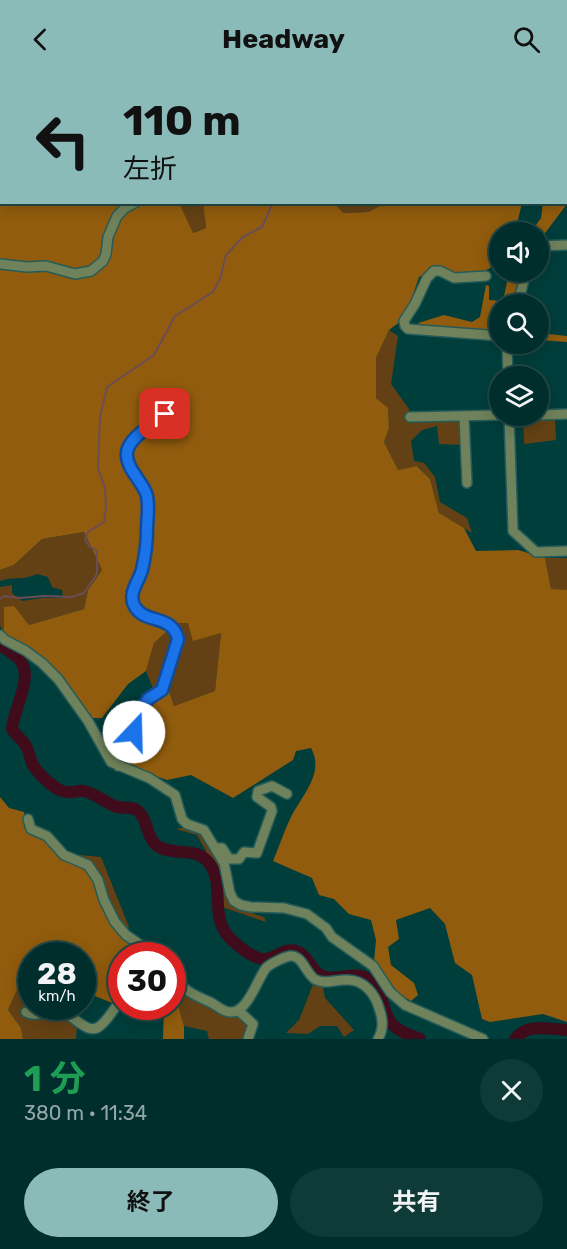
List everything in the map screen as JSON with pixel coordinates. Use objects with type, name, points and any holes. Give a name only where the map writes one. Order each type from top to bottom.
[{"type":"street","points":[[0,264],[27,267],[46,266],[75,274],[91,271],[103,261],[108,237],[117,216],[132,204]]},
{"type":"street","points":[[549,246],[567,246]]},
{"type":"street","points":[[486,276],[454,278],[440,271],[434,271],[427,278],[404,321],[408,328],[489,335]]},
{"type":"street","points":[[118,766],[115,759],[119,747],[134,732],[140,711],[148,699],[162,690],[178,639],[176,630],[172,626],[141,614],[133,604],[132,594],[141,571],[147,537],[147,495],[127,461],[127,450],[132,441],[165,414]]},
{"type":"street","points":[[549,415],[567,414]]},
{"type":"street","points":[[410,417],[489,415]]},
{"type":"street","points":[[465,416],[466,483]]},
{"type":"street","points":[[510,426],[513,531],[536,552],[567,551]]},
{"type":"street","points":[[0,635],[42,663],[58,679],[88,721],[106,757],[118,766],[149,778],[175,795],[182,819],[187,824],[204,830],[224,864],[234,901],[251,907],[284,908],[307,914],[326,928],[332,937],[373,966],[390,992],[412,1009],[483,1039]]},
{"type":"street","points":[[215,848],[222,848],[229,859],[239,859],[244,852],[257,853],[272,811],[271,807],[257,797],[258,791],[272,786],[287,794]]},
{"type":"street","points":[[28,819],[31,829],[47,836],[64,855],[88,865],[98,880],[104,900],[115,922],[126,935],[136,942]]},
{"type":"street","points":[[186,991],[190,995],[212,1003],[223,1011],[232,1013],[239,1011],[267,966],[290,956],[296,957],[311,977],[319,981],[357,981],[368,989],[376,998],[382,1018],[382,1030],[378,1039]]},
{"type":"street","points":[[376,998],[390,992]]},
{"type":"street","points":[[239,1011],[253,1024],[248,1039]]},
{"type":"street","points":[[77,1020],[87,1028],[94,1029],[108,1017]]},
{"type":"shaded area","points":[[0,204],[179,204],[193,233],[206,228],[203,204],[335,204],[343,213],[368,212],[384,204],[522,204],[517,222],[489,222],[489,269],[459,278],[437,269],[419,277],[405,318],[389,330],[376,358],[376,398],[388,408],[389,428],[384,442],[398,470],[417,466],[430,479],[439,513],[464,528],[476,551],[518,550],[545,558],[551,589],[567,590],[567,1022],[543,1014],[490,1022],[482,1019],[472,975],[455,963],[445,924],[430,908],[396,920],[399,939],[388,947],[391,965],[414,983],[418,995],[411,1001],[399,994],[374,961],[376,940],[371,920],[349,914],[334,899],[319,895],[312,878],[273,861],[288,822],[314,775],[315,757],[311,748],[296,751],[293,760],[233,798],[191,775],[167,780],[124,765],[121,753],[137,734],[147,704],[169,691],[174,706],[215,691],[221,633],[193,641],[188,623],[176,623],[154,643],[146,671],[128,684],[102,718],[91,718],[45,660],[4,635],[4,607],[14,606],[29,625],[84,609],[88,590],[102,570],[84,532],[42,539],[14,565],[0,570]]},
{"type":"shaded area","points":[[179,204],[203,204],[206,228],[192,233]]},
{"type":"shaded area","points":[[335,204],[384,204],[368,212],[342,213]]},
{"type":"shaded area","points":[[543,204],[567,204],[549,228],[549,222],[538,222]]},
{"type":"shaded area","points":[[507,282],[520,282],[517,294],[504,294]]},
{"type":"shaded area","points":[[486,285],[489,286],[489,332],[422,327],[418,323],[444,315],[472,322],[480,317]]},
{"type":"shaded area","points":[[389,330],[398,336],[391,384],[409,409],[408,420],[461,419],[462,445],[439,444],[437,426],[422,430],[411,441],[414,461],[424,463],[435,477],[440,502],[467,518],[472,533],[439,513],[430,479],[418,466],[398,470],[384,442],[389,428],[388,409],[376,398],[376,358]]},
{"type":"shaded area","points":[[549,334],[567,336],[567,342],[549,341]]},
{"type":"shaded area","points":[[549,419],[555,419],[556,440],[524,444],[523,426],[549,426]]},
{"type":"shaded area","points":[[84,532],[102,570],[88,590],[84,609],[29,625],[14,607],[4,607],[4,635],[0,625],[0,587],[12,585],[12,593],[22,601],[63,598],[62,590],[52,587],[48,577],[37,574],[0,581],[0,570],[14,565],[42,539]]},
{"type":"shaded area","points":[[545,558],[567,558],[567,590],[551,590]]},
{"type":"shaded area","points":[[176,623],[188,623],[221,633],[215,691],[174,706],[167,684],[154,691],[146,671],[154,643]]},
{"type":"shaded area","points":[[0,797],[9,808],[24,812],[30,834],[43,836],[87,868],[130,942],[108,942],[108,1001],[96,996],[96,942],[18,942],[18,988],[8,1010],[21,1028],[23,1039],[0,1039]]},
{"type":"shaded area","points":[[186,827],[202,832],[222,867],[228,898],[252,910],[254,914],[264,917],[266,922],[222,907],[216,871],[203,854],[206,851],[197,835],[176,829]]},
{"type":"shaded area","points":[[69,854],[101,857],[129,927],[126,931]]},
{"type":"shaded area","points":[[314,982],[323,987],[325,998],[354,1030],[344,1037],[337,1026],[320,1026],[308,1034],[286,1033],[299,1020]]},
{"type":"shaded area","points":[[18,988],[18,1020],[70,1020],[77,1025],[76,1039],[23,1039],[21,1028],[8,1010]]},
{"type":"shaded area","points":[[186,992],[238,1014],[251,1024],[245,1039],[209,1039],[207,1031],[184,1026],[182,1020],[186,1020]]},
{"type":"shaded area","points":[[164,1020],[182,1020],[184,1039],[163,1039]]},
{"type":"waterway","points":[[0,599],[4,596],[72,597],[84,593],[97,574],[97,551],[89,546],[85,539],[88,532],[104,522],[106,509],[105,488],[98,469],[100,417],[107,387],[154,355],[175,316],[213,292],[220,279],[226,255],[243,237],[262,227],[272,204]]},
{"type":"waterway","points":[[0,645],[19,659],[25,674],[12,729],[25,744],[32,763],[45,779],[62,791],[84,791],[117,807],[135,809],[143,817],[151,839],[159,847],[204,858],[214,872],[217,882],[221,923],[226,933],[245,951],[257,958],[266,959],[292,950],[304,956],[317,973],[326,977],[354,975],[365,977],[378,990],[392,1024],[401,1031],[420,1039]]},
{"type":"waterway","points":[[515,1039],[532,1029],[567,1030]]},
{"type":"route","points":[[134,732],[140,711],[148,699],[162,690],[178,639],[176,630],[172,626],[141,614],[133,604],[132,594],[141,571],[147,537],[147,495],[127,461],[127,450],[132,441],[165,414]]}]
